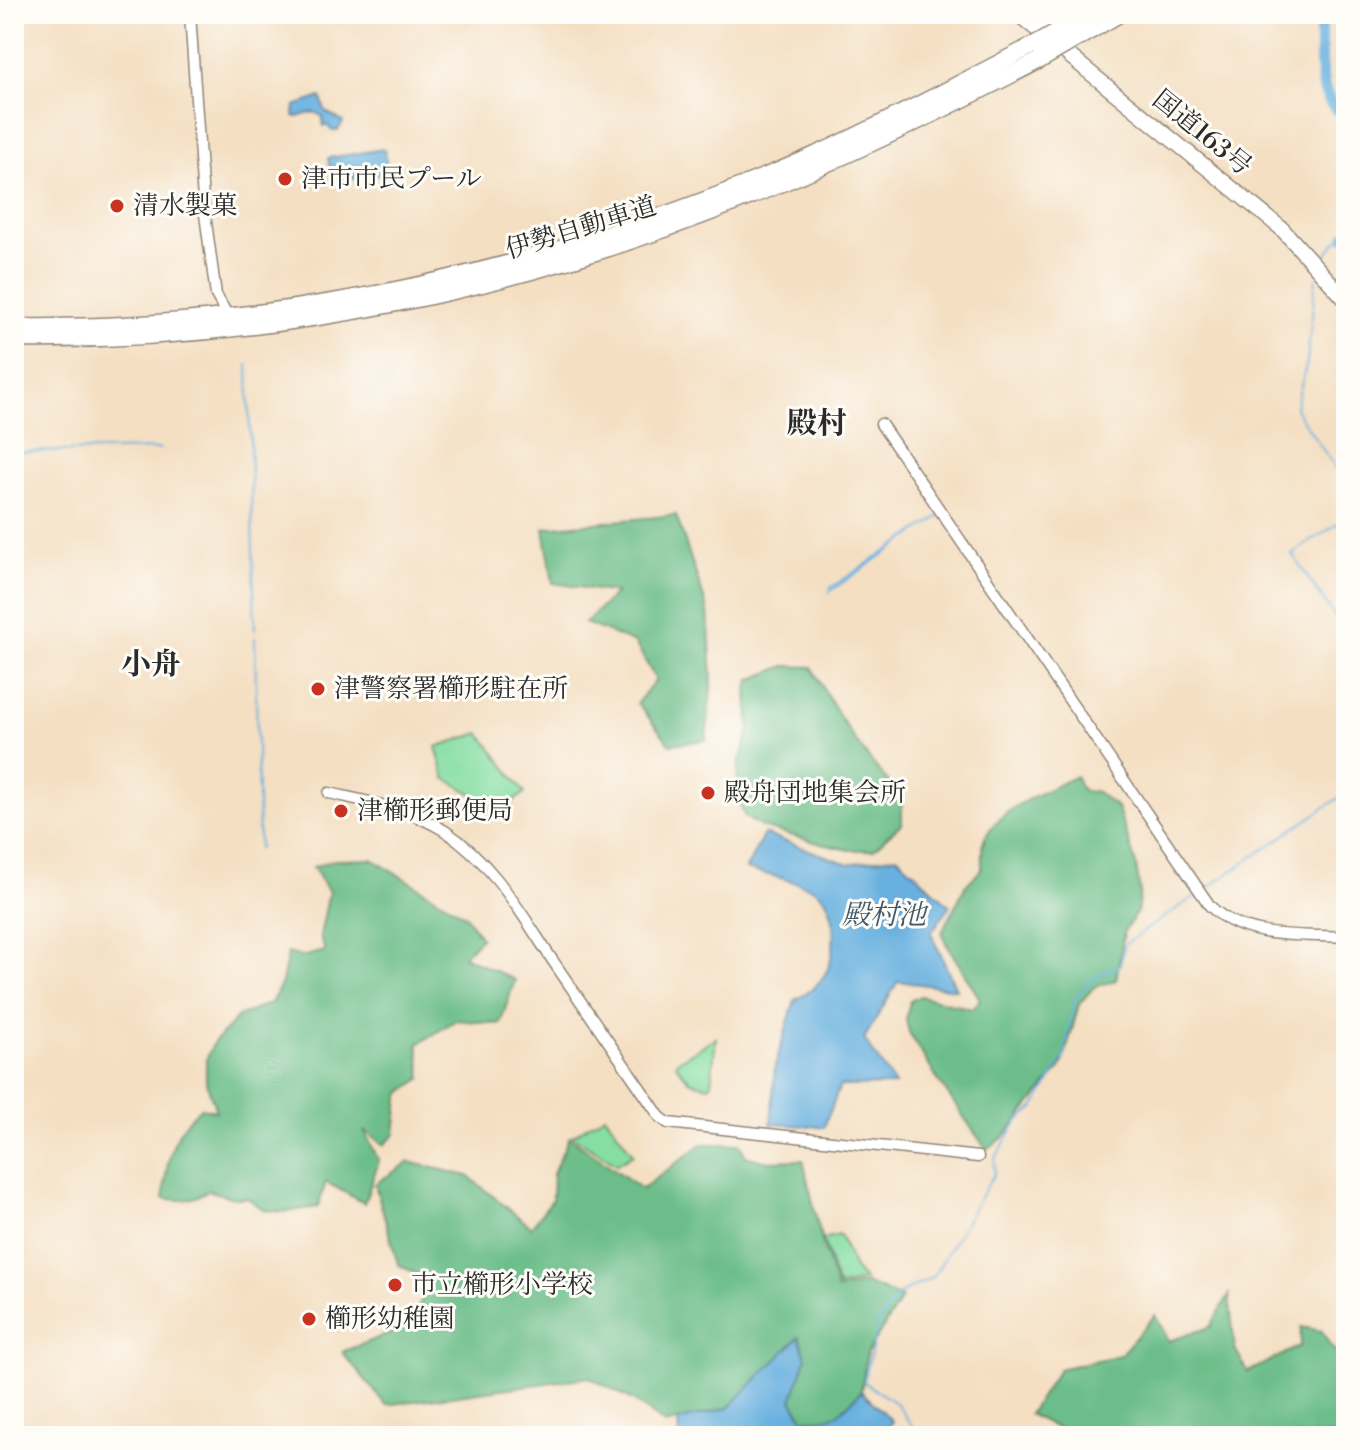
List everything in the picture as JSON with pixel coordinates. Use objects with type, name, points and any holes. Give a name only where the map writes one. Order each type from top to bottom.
[{"type":"highway","name":"伊勢自動車道","points":[[1036,53],[1088,14]]},
{"type":"highway","name":"伊勢自動車道","points":[[14,339],[86,332],[276,323],[551,265],[634,239],[742,199],[912,125],[997,73],[1119,14]]},
{"type":"highway","name":"伊勢自動車道","points":[[14,327],[86,332]]},
{"type":"main road","points":[[1024,19],[1047,20],[1058,14]]},
{"type":"main road","name":"国道163号","points":[[1024,19],[1282,229],[1346,300]]},
{"type":"street","points":[[190,14],[203,200],[216,295],[224,309]]},
{"type":"street","points":[[881,424],[1210,906],[1232,924],[1257,932],[1346,937]]},
{"type":"street","points":[[329,793],[393,808],[424,820],[456,839],[475,855],[506,891],[660,1117],[668,1123],[978,1157]]},
{"type":"green space","points":[[676,515],[708,610],[712,677],[706,740],[670,744],[637,703],[656,680],[635,643],[585,623],[616,593],[553,583],[544,528]]},
{"type":"green space","points":[[785,666],[812,667],[852,735],[902,796],[902,823],[873,850],[849,850],[822,844],[762,827],[745,817],[736,796],[739,764],[750,729],[747,694],[750,680]]},
{"type":"green space","points":[[480,733],[525,793],[495,814],[471,793],[445,778],[436,747]]},
{"type":"green space","points":[[1076,776],[1079,786],[1086,792],[1095,791],[1117,807],[1136,864],[1140,892],[1137,912],[1124,932],[1116,980],[1094,987],[1079,1004],[1062,1066],[1003,1138],[986,1149],[909,1032],[906,1020],[910,1001],[920,996],[973,1009],[980,999],[942,932],[966,885],[982,869],[983,843],[998,820],[1023,802]]},
{"type":"green space","points":[[372,859],[465,915],[481,938],[463,956],[515,980],[500,1024],[456,1020],[418,1044],[422,1078],[402,1092],[399,1098],[395,1134],[384,1145],[364,1130],[379,1161],[364,1203],[326,1182],[318,1207],[284,1212],[265,1210],[247,1198],[233,1198],[208,1190],[187,1200],[164,1198],[166,1173],[177,1137],[191,1116],[201,1108],[216,1111],[206,1081],[206,1060],[214,1042],[239,1016],[271,1003],[282,983],[288,953],[301,957],[325,951],[320,936],[329,892],[313,867],[334,860]]},
{"type":"green space","points":[[716,1038],[711,1084],[691,1082],[676,1062]]},
{"type":"green space","points":[[605,1115],[633,1154],[617,1164],[572,1136]]},
{"type":"green space","points":[[569,1137],[642,1189],[702,1144],[741,1144],[745,1156],[763,1161],[803,1160],[837,1290],[865,1283],[902,1298],[867,1353],[861,1391],[846,1409],[826,1420],[804,1419],[792,1400],[806,1358],[799,1337],[728,1408],[665,1424],[633,1400],[589,1377],[386,1405],[342,1352],[408,1326],[431,1282],[398,1264],[375,1184],[409,1162],[468,1176],[531,1227],[552,1200],[553,1174]]},
{"type":"green space","points":[[840,1235],[854,1269],[864,1280],[838,1287],[823,1239]]},
{"type":"green space","points":[[1229,1295],[1235,1349],[1248,1372],[1300,1346],[1301,1327],[1322,1331],[1330,1346],[1346,1360],[1346,1436],[1072,1436],[1029,1414],[1059,1369],[1120,1355],[1155,1315],[1169,1341],[1210,1327]]},
{"type":"water","points":[[321,97],[325,111],[343,122],[338,130],[332,131],[327,125],[323,126],[323,117],[316,113],[294,116],[295,106]]},
{"type":"water","points":[[384,149],[388,173],[332,182],[328,158]]},
{"type":"water","name":"殿村池","points":[[764,834],[848,864],[897,856],[950,906],[931,933],[956,989],[898,981],[864,1039],[895,1085],[840,1086],[824,1127],[771,1124],[775,1066],[795,1000],[823,978],[831,959],[834,936],[830,910],[817,891],[746,869]]},
{"type":"water","points":[[799,1337],[806,1358],[792,1400],[804,1419],[823,1419],[837,1414],[861,1391],[892,1421],[884,1436],[679,1436],[678,1421],[728,1408]]},
{"type":"waterway","points":[[1320,14],[1323,84],[1327,97],[1346,115]]},
{"type":"waterway","points":[[1321,265],[1334,244],[1346,236]]},
{"type":"waterway","points":[[1316,278],[1307,362],[1295,409],[1346,483]]},
{"type":"waterway","points":[[248,365],[255,630]]},
{"type":"waterway","points":[[14,452],[160,449]]},
{"type":"waterway","points":[[829,592],[940,516]]},
{"type":"waterway","points":[[830,588],[939,517]]},
{"type":"waterway","points":[[1346,518],[1292,554],[1346,633]]},
{"type":"waterway","points":[[255,638],[259,849]]},
{"type":"waterway","points":[[1206,889],[1346,793]]},
{"type":"waterway","points":[[919,1436],[897,1404],[865,1383],[880,1319],[901,1293],[933,1277],[994,1174],[995,1159],[1017,1122],[1034,1108],[1064,1058],[1075,999],[1090,980],[1120,965],[1125,944],[1197,895]]},
{"type":"place","name":"津市市民プール","points":[[285,179]]},
{"type":"place","name":"清水製菓","points":[[117,206]]},
{"type":"place","name":"津警察署櫛形駐在所","points":[[318,689]]},
{"type":"place","name":"殿舟団地集会所","points":[[708,793]]},
{"type":"place","name":"津櫛形郵便局","points":[[341,811]]},
{"type":"place","name":"市立櫛形小学校","points":[[395,1285]]},
{"type":"place","name":"櫛形幼稚園","points":[[309,1319]]},
{"type":"district","name":"殿村","points":[[817,424]]},
{"type":"district","name":"小舟","points":[[151,665]]}]
